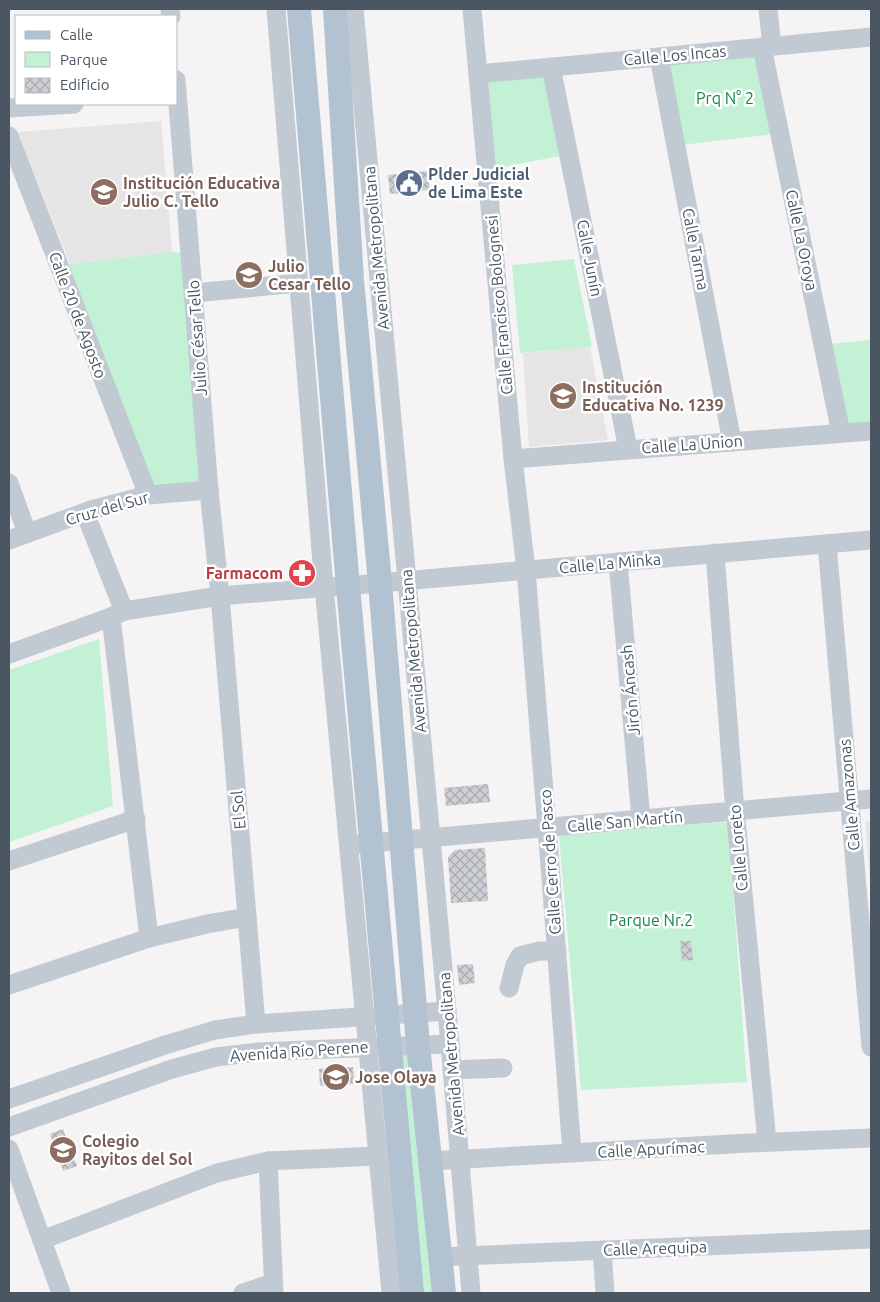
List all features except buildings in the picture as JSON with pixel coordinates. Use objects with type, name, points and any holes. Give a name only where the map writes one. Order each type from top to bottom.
[{"type":"main road","points":[[299,9],[371,843],[378,1047],[412,1293]]},
{"type":"main road","name":"Avenida Metropolitana","points":[[335,9],[352,280],[380,583],[415,1014],[444,1293]]},
{"type":"street","points":[[276,9],[324,587],[348,845],[376,1017]]},
{"type":"street","name":"Avenida Metropolitana","points":[[354,9],[447,1011],[471,1293]]},
{"type":"street","name":"Calle Francisco Bolognesi","points":[[472,9],[513,459],[526,570]]},
{"type":"street","name":"Calle La Oroya","points":[[768,9],[767,47],[841,433]]},
{"type":"street","name":"Calle Los Incas","points":[[478,74],[871,37]]},
{"type":"street","name":"Calle Tarma","points":[[659,57],[732,442]]},
{"type":"street","name":"Calle Junín","points":[[551,67],[628,449]]},
{"type":"street","name":"Julio César Tello","points":[[178,103],[209,490],[220,596]]},
{"type":"street","points":[[9,108],[58,105]]},
{"type":"street","name":"Calle 20 de Agosto","points":[[9,136],[148,495]]},
{"type":"street","points":[[194,293],[299,283]]},
{"type":"street","name":"Calle La Union","points":[[513,459],[871,431]]},
{"type":"street","points":[[9,484],[27,533]]},
{"type":"street","name":"Cruz del Sur","points":[[9,540],[85,513],[148,495],[209,490]]},
{"type":"street","points":[[85,513],[118,614],[136,819],[149,938]]},
{"type":"street","name":"Calle La Minka","points":[[9,654],[118,614],[220,596],[871,540]]},
{"type":"street","name":"Calle Amazonas","points":[[827,544],[871,1047]]},
{"type":"street","name":"Calle Loreto","points":[[715,553],[735,811],[766,1142]]},
{"type":"street","name":"Jirón Áncash","points":[[618,562],[642,819]]},
{"type":"street","name":"Calle Cerro de Pasco","points":[[526,570],[572,1153]]},
{"type":"street","name":"El Sol","points":[[220,596],[256,1024]]},
{"type":"street","name":"Calle San Martín","points":[[348,845],[871,799]]},
{"type":"street","points":[[9,861],[136,819]]},
{"type":"street","points":[[9,985],[149,938],[207,924],[247,917]]},
{"type":"street","points":[[509,988],[514,965],[520,956],[539,951],[557,951]]},
{"type":"street","name":"Avenida Río Perene","points":[[9,1099],[190,1036],[229,1028],[256,1024],[447,1011]]},
{"type":"street","name":"Avenida Río Perene","points":[[9,1127],[172,1069],[216,1057],[258,1052],[450,1044]]},
{"type":"street","points":[[378,1047],[378,1156],[391,1293]]},
{"type":"street","points":[[452,1070],[503,1068]]},
{"type":"street","name":"Calle Apurímac","points":[[430,1161],[871,1138]]},
{"type":"street","points":[[9,1149],[61,1293]]},
{"type":"street","points":[[42,1240],[217,1173],[268,1161],[378,1156]]},
{"type":"street","points":[[243,1293],[273,1288],[268,1161]]},
{"type":"street","name":"Calle Arequipa","points":[[439,1257],[871,1239]]},
{"type":"street","points":[[602,1250],[605,1293]]},
{"type":"shaded area","name":"Institución Educativa Julio C. Tello","points":[[161,121],[172,252],[70,264],[18,132]]},
{"type":"shaded area","name":"Institución Educativa No. 1239","points":[[590,347],[608,440],[529,447],[523,353]]},
{"type":"shaded area","points":[[871,821],[871,891],[865,822]]},
{"type":"green space","name":"Prq N° 2","points":[[758,54],[775,134],[681,145],[665,63]]},
{"type":"green space","points":[[540,74],[545,78],[560,156],[493,169],[488,77]]},
{"type":"green space","points":[[172,252],[181,253],[201,479],[195,485],[154,490],[65,269],[70,264]]},
{"type":"green space","points":[[574,259],[592,347],[520,353],[512,265]]},
{"type":"green space","points":[[871,340],[871,425],[845,424],[830,344]]},
{"type":"green space","points":[[99,639],[113,806],[9,842],[9,670]]},
{"type":"green space","name":"Parque Nr.2","points":[[724,822],[728,824],[747,1082],[581,1090],[559,836]]},
{"type":"green space","points":[[408,1055],[434,1293],[423,1293],[402,1056]]},
{"type":"place","name":"Plder Judicial de Lima Este","points":[[409,183]]},
{"type":"place","name":"Institución Educativa Julio C. Tello","points":[[104,192]]},
{"type":"place","name":"Julio Cesar Tello","points":[[249,275]]},
{"type":"place","name":"Institución Educativa No. 1239","points":[[563,396]]},
{"type":"place","name":"Farmacom","points":[[302,573]]},
{"type":"place","name":"Jose Olaya","points":[[336,1077]]},
{"type":"place","name":"Colegio Rayitos del Sol","points":[[63,1150]]}]
